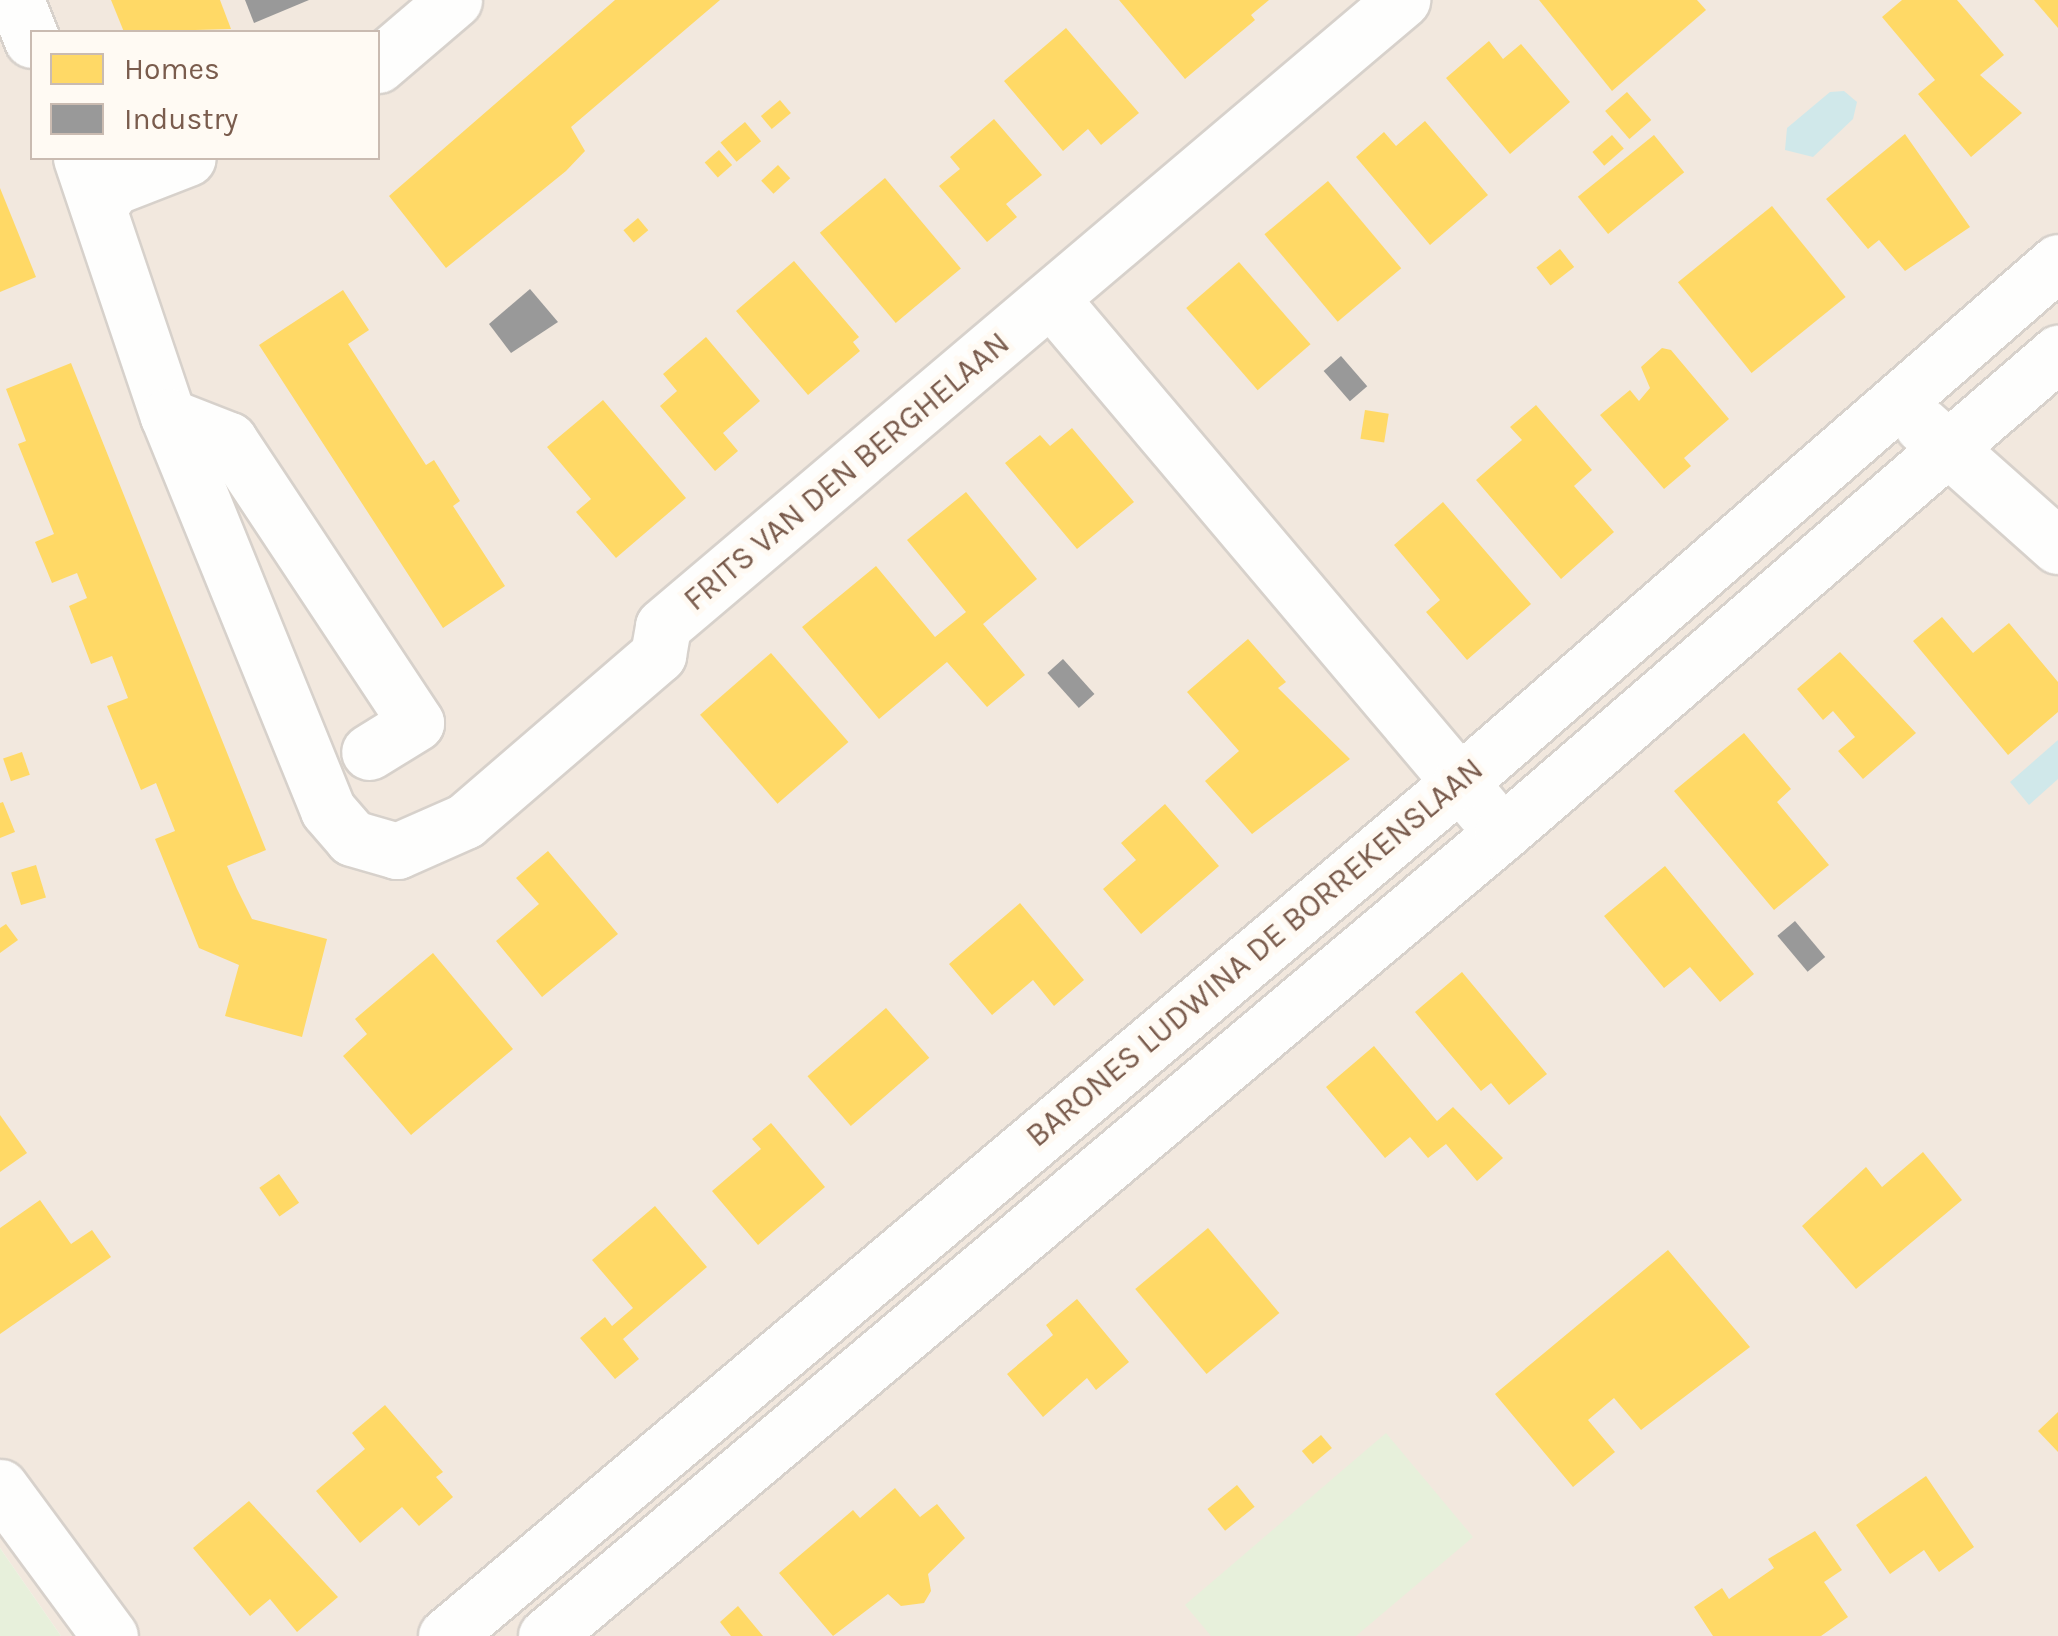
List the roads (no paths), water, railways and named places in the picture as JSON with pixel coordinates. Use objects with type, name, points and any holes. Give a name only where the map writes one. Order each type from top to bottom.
[{"type":"street","points":[[16,0],[30,35]]},
{"type":"street","points":[[380,63],[454,0]]},
{"type":"street","name":"FRITS VAN DEN BERGHELAAN","points":[[90,182],[168,416],[328,810],[352,838],[397,851],[465,822],[658,655],[663,626],[1402,0]]},
{"type":"street","points":[[90,182],[113,187],[183,160]]},
{"type":"street","name":"BARONES LUDWINA DE BORREKENSLAAN","points":[[446,1636],[1460,782],[2058,262]]},
{"type":"street","points":[[1052,300],[1502,833]]},
{"type":"street","name":"BARONES LUDWINA DE BORREKENSLAAN","points":[[546,1636],[1502,833],[2058,354]]},
{"type":"street","points":[[1894,401],[2058,546]]},
{"type":"street","points":[[168,416],[229,440],[416,723],[369,752]]},
{"type":"street","points":[[0,1488],[110,1636]]},
{"type":"water","points":[[1844,91],[1857,102],[1853,119],[1813,157],[1785,150],[1787,128],[1830,92]]},
{"type":"water","points":[[2058,740],[2058,779],[2029,805],[2010,782]]}]
